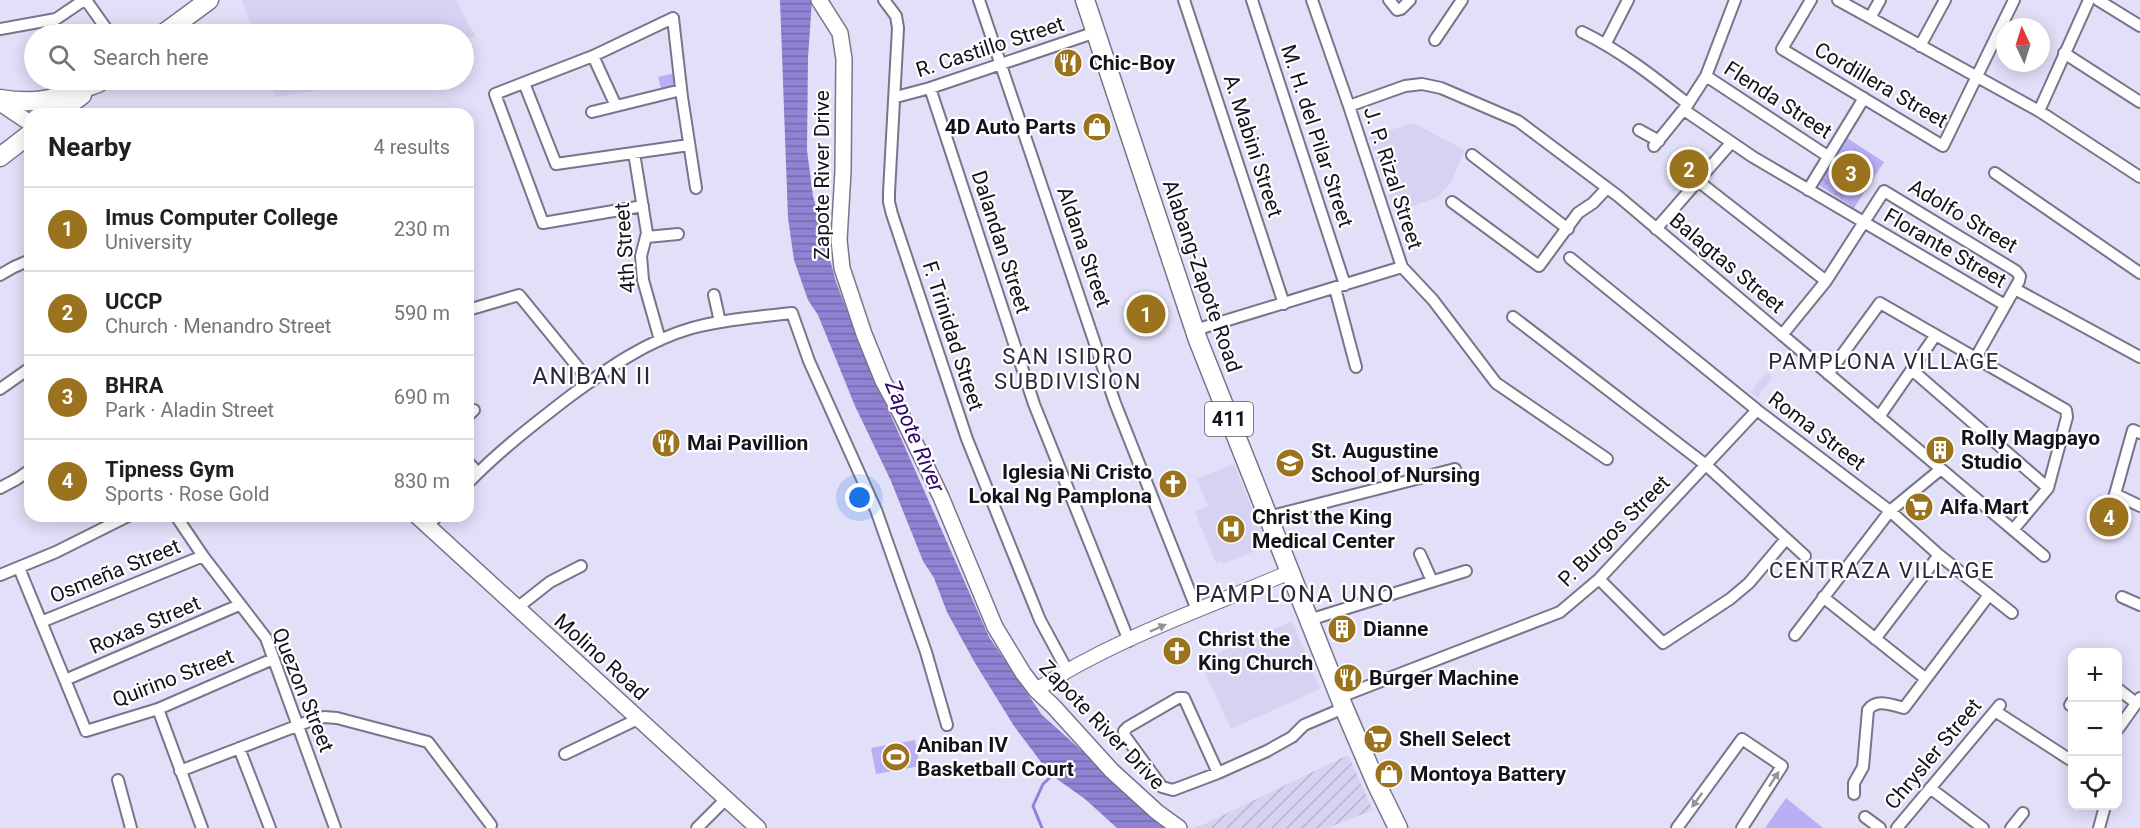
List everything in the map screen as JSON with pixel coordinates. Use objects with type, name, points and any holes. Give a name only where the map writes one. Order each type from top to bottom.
[{"type":"highway","points":[[177,24],[209,0]]},
{"type":"highway","name":"Alabang-Zapote Road","points":[[1085,0],[1195,330],[1342,703],[1398,828]]},
{"type":"highway","points":[[0,101],[38,102],[78,90]]},
{"type":"highway","points":[[64,108],[88,90]]},
{"type":"highway","points":[[0,157],[24,139]]},
{"type":"main road","name":"Zapote River Drive","points":[[819,0],[840,33],[844,59],[843,171],[839,240],[842,268],[852,302],[883,381],[941,497],[995,627],[1023,673],[1036,690],[1112,771],[1157,812],[1179,828]]},
{"type":"main road","points":[[0,101],[24,119]]},
{"type":"main road","name":"Molino Road","points":[[430,522],[517,608],[758,828]]},
{"type":"street","points":[[28,24],[56,19],[85,0],[103,24]]},
{"type":"street","name":"F. Trinidad Street","points":[[884,0],[896,16],[898,28],[889,202],[892,214],[967,439],[1040,620],[1067,670]]},
{"type":"street","name":"Aldana Street","points":[[979,0],[1115,403],[1197,610]]},
{"type":"street","name":"A. Mabini Street","points":[[1184,0],[1284,304]]},
{"type":"street","name":"M. H. del Pilar Street","points":[[1252,0],[1340,286],[1356,367]]},
{"type":"street","name":"J. P. Rizal Street","points":[[1195,330],[1402,267],[1312,0]]},
{"type":"street","points":[[1389,0],[1396,10],[1401,9],[1410,0]]},
{"type":"street","points":[[1435,40],[1462,0]]},
{"type":"street","points":[[1606,43],[1628,0]]},
{"type":"street","points":[[1639,130],[1657,143],[1686,107],[1706,76],[1735,0]]},
{"type":"street","name":"Cordillera Street","points":[[1811,0],[1782,50],[1943,146],[1977,77]]},
{"type":"street","points":[[1838,0],[2039,111],[2140,177]]},
{"type":"street","points":[[1870,18],[1880,0]]},
{"type":"street","points":[[1920,46],[1945,0]]},
{"type":"street","points":[[1977,77],[2014,0]]},
{"type":"street","points":[[2039,111],[2089,0]]},
{"type":"street","points":[[2098,0],[2140,26]]},
{"type":"street","points":[[643,206],[543,223],[495,94],[593,56],[673,18],[688,145],[696,188]]},
{"type":"street","points":[[0,29],[24,25]]},
{"type":"street","name":"R. Castillo Street","points":[[896,97],[930,88],[1096,32]]},
{"type":"street","name":"Florante Street","points":[[1582,32],[1606,43],[1646,71],[1731,143],[2005,305]]},
{"type":"street","points":[[2064,53],[2140,102]]},
{"type":"street","points":[[593,56],[616,106]]},
{"type":"street","name":"Flenda Street","points":[[1706,76],[1829,157]]},
{"type":"street","points":[[524,83],[556,164],[688,145]]},
{"type":"street","name":"Balagtas Street","points":[[1349,106],[1405,86],[1422,84],[1441,88],[1518,121],[1607,188],[2044,556]]},
{"type":"street","name":"Dalandan Street","points":[[930,88],[1034,404],[1129,641]]},
{"type":"street","points":[[592,112],[681,90]]},
{"type":"street","points":[[1808,190],[1864,98]]},
{"type":"street","points":[[1656,229],[1731,143]]},
{"type":"street","name":"4th Street","points":[[634,153],[647,237],[641,256],[643,280],[660,340]]},
{"type":"street","points":[[1472,155],[1568,229]]},
{"type":"street","points":[[1995,172],[2140,273]]},
{"type":"street","points":[[1698,181],[1826,281]]},
{"type":"street","points":[[1452,202],[1539,266],[1578,213],[1593,204],[1607,188]]},
{"type":"street","name":"Adolfo Street","points":[[1864,223],[1884,191],[2016,271],[2020,276],[2014,289]]},
{"type":"street","points":[[1782,335],[1826,281],[1864,223]]},
{"type":"street","points":[[647,237],[678,234]]},
{"type":"street","name":"Roma Street","points":[[1570,258],[1757,410],[1890,511],[1939,555],[2012,613]]},
{"type":"street","points":[[0,275],[24,263]]},
{"type":"street","points":[[1402,267],[1433,300],[1496,383],[1606,459]]},
{"type":"street","points":[[1975,359],[2014,289]]},
{"type":"street","name":"Florante Street","points":[[2014,289],[2140,357]]},
{"type":"street","points":[[474,308],[519,295],[590,382]]},
{"type":"street","points":[[714,295],[720,322]]},
{"type":"street","points":[[1828,374],[1880,303],[2066,410],[2067,417],[2048,488],[2013,530]]},
{"type":"street","points":[[474,477],[511,442],[590,382],[629,356],[660,340],[693,328],[720,322],[792,313],[809,361],[876,510],[926,652],[947,725]]},
{"type":"street","points":[[1513,316],[1706,465],[1805,556]]},
{"type":"street","points":[[1879,417],[1935,336]]},
{"type":"street","points":[[1912,370],[2048,488]]},
{"type":"street","points":[[0,389],[24,372]]},
{"type":"street","name":"P. Burgos Street","points":[[1218,773],[1184,698],[1178,698],[1124,731],[1125,736],[1164,788],[1177,789],[1218,773],[1289,739],[1307,723],[1342,703],[1560,612],[1599,579],[1757,410]]},
{"type":"street","points":[[2112,505],[2137,431]]},
{"type":"street","points":[[474,469],[478,473]]},
{"type":"street","points":[[1268,517],[1455,469]]},
{"type":"street","points":[[1795,635],[1890,511],[1941,469]]},
{"type":"street","points":[[0,488],[24,474]]},
{"type":"street","points":[[2115,494],[2140,506]]},
{"type":"street","points":[[0,575],[56,552],[116,522]]},
{"type":"street","name":"Quezon Street","points":[[180,522],[239,605],[266,638],[335,828]]},
{"type":"street","points":[[1599,579],[1663,643],[1695,624],[1749,583],[1786,539]]},
{"type":"street","points":[[1420,554],[1432,581]]},
{"type":"street","points":[[1875,639],[1939,555]]},
{"type":"street","name":"Osmeña Street","points":[[41,622],[203,556]]},
{"type":"street","points":[[517,608],[550,582],[581,566]]},
{"type":"street","points":[[19,568],[65,680]]},
{"type":"street","points":[[1309,620],[1466,571]]},
{"type":"street","points":[[1036,690],[1067,670],[1129,641],[1290,572]]},
{"type":"street","points":[[1854,794],[1854,783],[1863,767],[1868,710],[1871,704],[1878,703],[1904,708],[1989,595]]},
{"type":"street","points":[[1823,597],[1926,679]]},
{"type":"street","points":[[2122,597],[2140,605]]},
{"type":"street","name":"Roxas Street","points":[[65,680],[239,605]]},
{"type":"street","name":"Quirino Street","points":[[65,680],[86,730],[158,709],[273,659]]},
{"type":"street","points":[[2122,691],[2138,701],[2122,723]]},
{"type":"street","name":"Chrysler Street","points":[[1897,828],[1997,708],[2068,757]]},
{"type":"street","points":[[158,709],[202,828]]},
{"type":"street","points":[[180,771],[312,720],[324,717],[337,718],[428,742],[491,825]]},
{"type":"street","points":[[565,754],[638,719]]},
{"type":"street","points":[[1677,828],[1742,739],[1782,766],[1743,828]]},
{"type":"street","points":[[239,748],[270,828]]},
{"type":"street","points":[[118,780],[131,828]]},
{"type":"street","points":[[1930,788],[1983,828]]},
{"type":"street","points":[[697,828],[726,799]]},
{"type":"street","points":[[2099,828],[2103,810]]},
{"type":"street","points":[[2011,828],[2023,813]]},
{"type":"street","points":[[1865,817],[1880,828]]},
{"type":"shaded area","points":[[242,0],[456,0],[469,24],[250,24]]},
{"type":"shaded area","points":[[780,0],[812,0],[808,58],[807,150],[813,196],[836,282],[865,357],[989,637],[1042,715],[1168,828],[1117,828],[1085,799],[1050,774],[1014,726],[975,663],[947,612],[934,578],[923,561],[891,481],[855,406],[818,315],[808,300],[794,260],[788,218]]},
{"type":"shaded area","points":[[273,90],[321,90],[275,97]]},
{"type":"shaded area","points":[[1413,123],[1465,150],[1450,184],[1436,198],[1394,212],[1369,137]]},
{"type":"shaded area","points":[[1767,372],[1773,377],[1757,398],[1750,392]]},
{"type":"shaded area","name":"Christ the King Medical Center","points":[[1234,464],[1267,546],[1223,564],[1221,561],[1216,563],[1195,512],[1208,506],[1197,479]]},
{"type":"shaded area","points":[[1292,621],[1320,689],[1231,729],[1200,661]]},
{"type":"shaded area","points":[[1348,755],[1373,810],[1327,828],[1196,828]]},
{"type":"green space","points":[[675,73],[678,88],[662,92],[658,77]]},
{"type":"green space","points":[[1847,138],[1884,162],[1854,208],[1819,185]]},
{"type":"green space","name":"Aniban IV Basketball Court","points":[[915,740],[920,766],[876,774],[871,748]]},
{"type":"green space","points":[[1786,798],[1823,828],[1765,828]]},
{"type":"waterway","points":[[1042,828],[1033,806],[1043,784],[1055,773]]},
{"type":"place","name":"Chic-Boy","points":[[1068,63]]},
{"type":"place","name":"4D Auto Parts","points":[[1097,127]]},
{"type":"place","name":"UCCP","points":[[1689,169]]},
{"type":"place","name":"BHRA","points":[[1851,173]]},
{"type":"place","name":"Imus Computer College","points":[[1146,314]]},
{"type":"place","name":"Mai Pavillion","points":[[666,443]]},
{"type":"place","name":"Rolly Magpayo Studio","points":[[1940,450]]},
{"type":"place","name":"St. Augustine School of Nursing","points":[[1290,463]]},
{"type":"place","name":"Iglesia Ni Cristo Lokal Ng Pamplona","points":[[1173,484]]},
{"type":"place","name":"Alfa Mart","points":[[1919,507]]},
{"type":"place","name":"Tipness Gym","points":[[2109,517]]},
{"type":"place","name":"Christ the King Medical Center","points":[[1231,529]]},
{"type":"place","name":"Dianne","points":[[1342,629]]},
{"type":"place","name":"Christ the King Church","points":[[1177,651]]},
{"type":"place","name":"Burger Machine","points":[[1348,678]]},
{"type":"place","name":"Shell Select","points":[[1378,739]]},
{"type":"place","name":"Aniban IV Basketball Court","points":[[896,757]]},
{"type":"place","name":"Montoya Battery","points":[[1389,774]]},
{"type":"district","name":"PAMPLONA VILLAGE","points":[[1884,361]]},
{"type":"district","name":"SAN ISIDRO SUBDIVISION","points":[[1068,368]]},
{"type":"district","name":"ANIBAN II","points":[[592,376]]},
{"type":"district","name":"CENTRAZA VILLAGE","points":[[1882,570]]},
{"type":"district","name":"PAMPLONA UNO","points":[[1295,594]]},
{"type":"water label","name":"Zapote River","points":[[915,436]]}]
